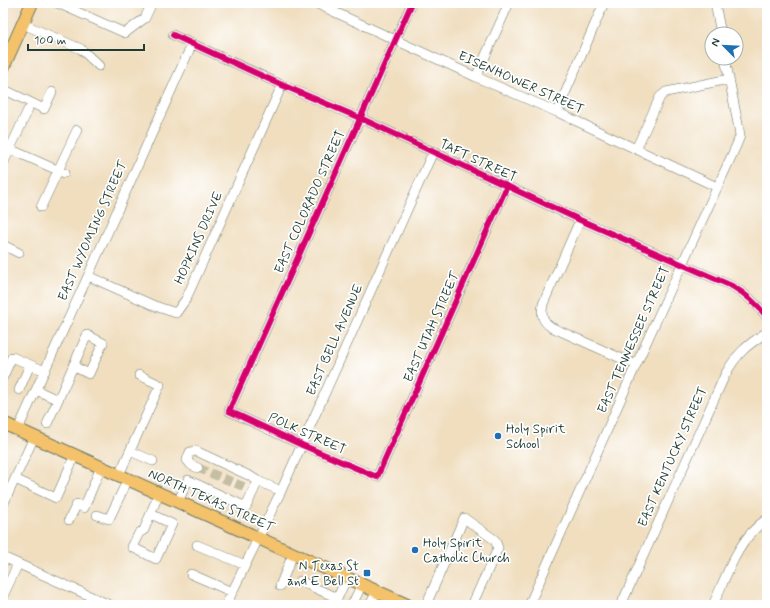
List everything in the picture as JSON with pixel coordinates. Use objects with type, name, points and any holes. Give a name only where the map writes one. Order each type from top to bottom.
[{"type":"main road","points":[[3,68],[6,53],[23,24],[32,3]]},
{"type":"main road","name":"NORTH TEXAS STREET","points":[[3,423],[407,605]]},
{"type":"street","points":[[57,3],[125,33],[145,18],[152,3]]},
{"type":"street","name":"EISENHOWER STREET","points":[[317,3],[476,77],[557,112],[717,187]]},
{"type":"street","name":"EAST COLORADO STREET","points":[[229,411],[412,3]]},
{"type":"street","points":[[476,77],[509,3]]},
{"type":"street","points":[[557,112],[604,3]]},
{"type":"street","points":[[715,3],[719,26]]},
{"type":"street","points":[[23,24],[81,49],[99,66]]},
{"type":"street","name":"TAFT STREET","points":[[173,35],[282,85],[360,118],[580,220],[732,286],[744,293],[757,304],[767,316]]},
{"type":"street","name":"EAST WYOMING STREET","points":[[18,429],[192,44]]},
{"type":"street","name":"EAST TENNESSEE STREET","points":[[529,605],[740,136],[727,66]]},
{"type":"street","points":[[636,149],[660,96],[666,92],[729,79]]},
{"type":"street","name":"HOPKINS DRIVE","points":[[88,276],[155,306],[176,313],[186,299],[282,85]]},
{"type":"street","points":[[3,89],[44,109],[52,92]]},
{"type":"street","points":[[3,164],[6,147],[28,110]]},
{"type":"street","points":[[40,207],[61,172],[77,130]]},
{"type":"street","points":[[6,147],[61,172]]},
{"type":"street","name":"EAST BELL AVENUE","points":[[226,605],[281,491],[433,152]]},
{"type":"street","name":"EAST UTAH STREET","points":[[377,477],[507,186]]},
{"type":"street","points":[[580,220],[543,304],[541,312],[542,318],[546,324],[551,327],[636,365]]},
{"type":"street","points":[[3,245],[19,253]]},
{"type":"street","name":"EAST KENTUCKY STREET","points":[[621,605],[724,375],[732,362],[745,347],[767,332]]},
{"type":"street","points":[[3,377],[12,357],[45,371]]},
{"type":"street","points":[[19,390],[30,365]]},
{"type":"street","points":[[46,424],[73,366]]},
{"type":"street","points":[[97,515],[109,519],[124,477],[130,451],[160,385],[139,375]]},
{"type":"street","points":[[36,390],[58,400]]},
{"type":"street","name":"POLK STREET","points":[[229,411],[302,445],[377,477]]},
{"type":"street","points":[[3,505],[7,487],[14,479],[34,437]]},
{"type":"street","points":[[130,451],[153,461]]},
{"type":"street","points":[[198,468],[191,465],[187,460],[190,452],[196,451],[250,476],[258,482],[281,491]]},
{"type":"street","points":[[14,479],[56,498],[75,455]]},
{"type":"street","points":[[69,520],[77,504],[84,508],[101,467]]},
{"type":"street","points":[[178,502],[188,480],[246,507],[251,490],[258,482]]},
{"type":"street","points":[[151,514],[172,524],[156,559],[132,546],[139,533],[144,530],[159,493]]},
{"type":"street","points":[[426,605],[464,518],[495,540],[498,548],[472,605]]},
{"type":"street","points":[[713,605],[740,546],[751,533],[767,519]]},
{"type":"street","points":[[197,545],[245,565]]},
{"type":"street","points":[[280,586],[293,554]]},
{"type":"street","points":[[3,557],[110,605]]},
{"type":"street","points":[[3,596],[18,564]]},
{"type":"street","points":[[191,574],[232,592]]},
{"type":"street","points":[[300,581],[335,601],[347,578]]},
{"type":"street","points":[[352,605],[362,584]]},
{"type":"street","points":[[370,605],[377,591]]},
{"type":"tunnel","points":[[198,468],[247,488]]},
{"type":"cycle path","points":[[412,3],[229,411],[302,445],[377,477],[507,186]]},
{"type":"cycle path","points":[[173,35],[282,85],[360,118],[580,220],[732,286],[742,292],[767,317]]},
{"type":"place","name":"Holy Spirit School","points":[[498,436]]},
{"type":"place","name":"Holy Spirit Catholic Church","points":[[415,550]]},
{"type":"place","name":"N Texas St and E Bell St","points":[[367,573]]}]
